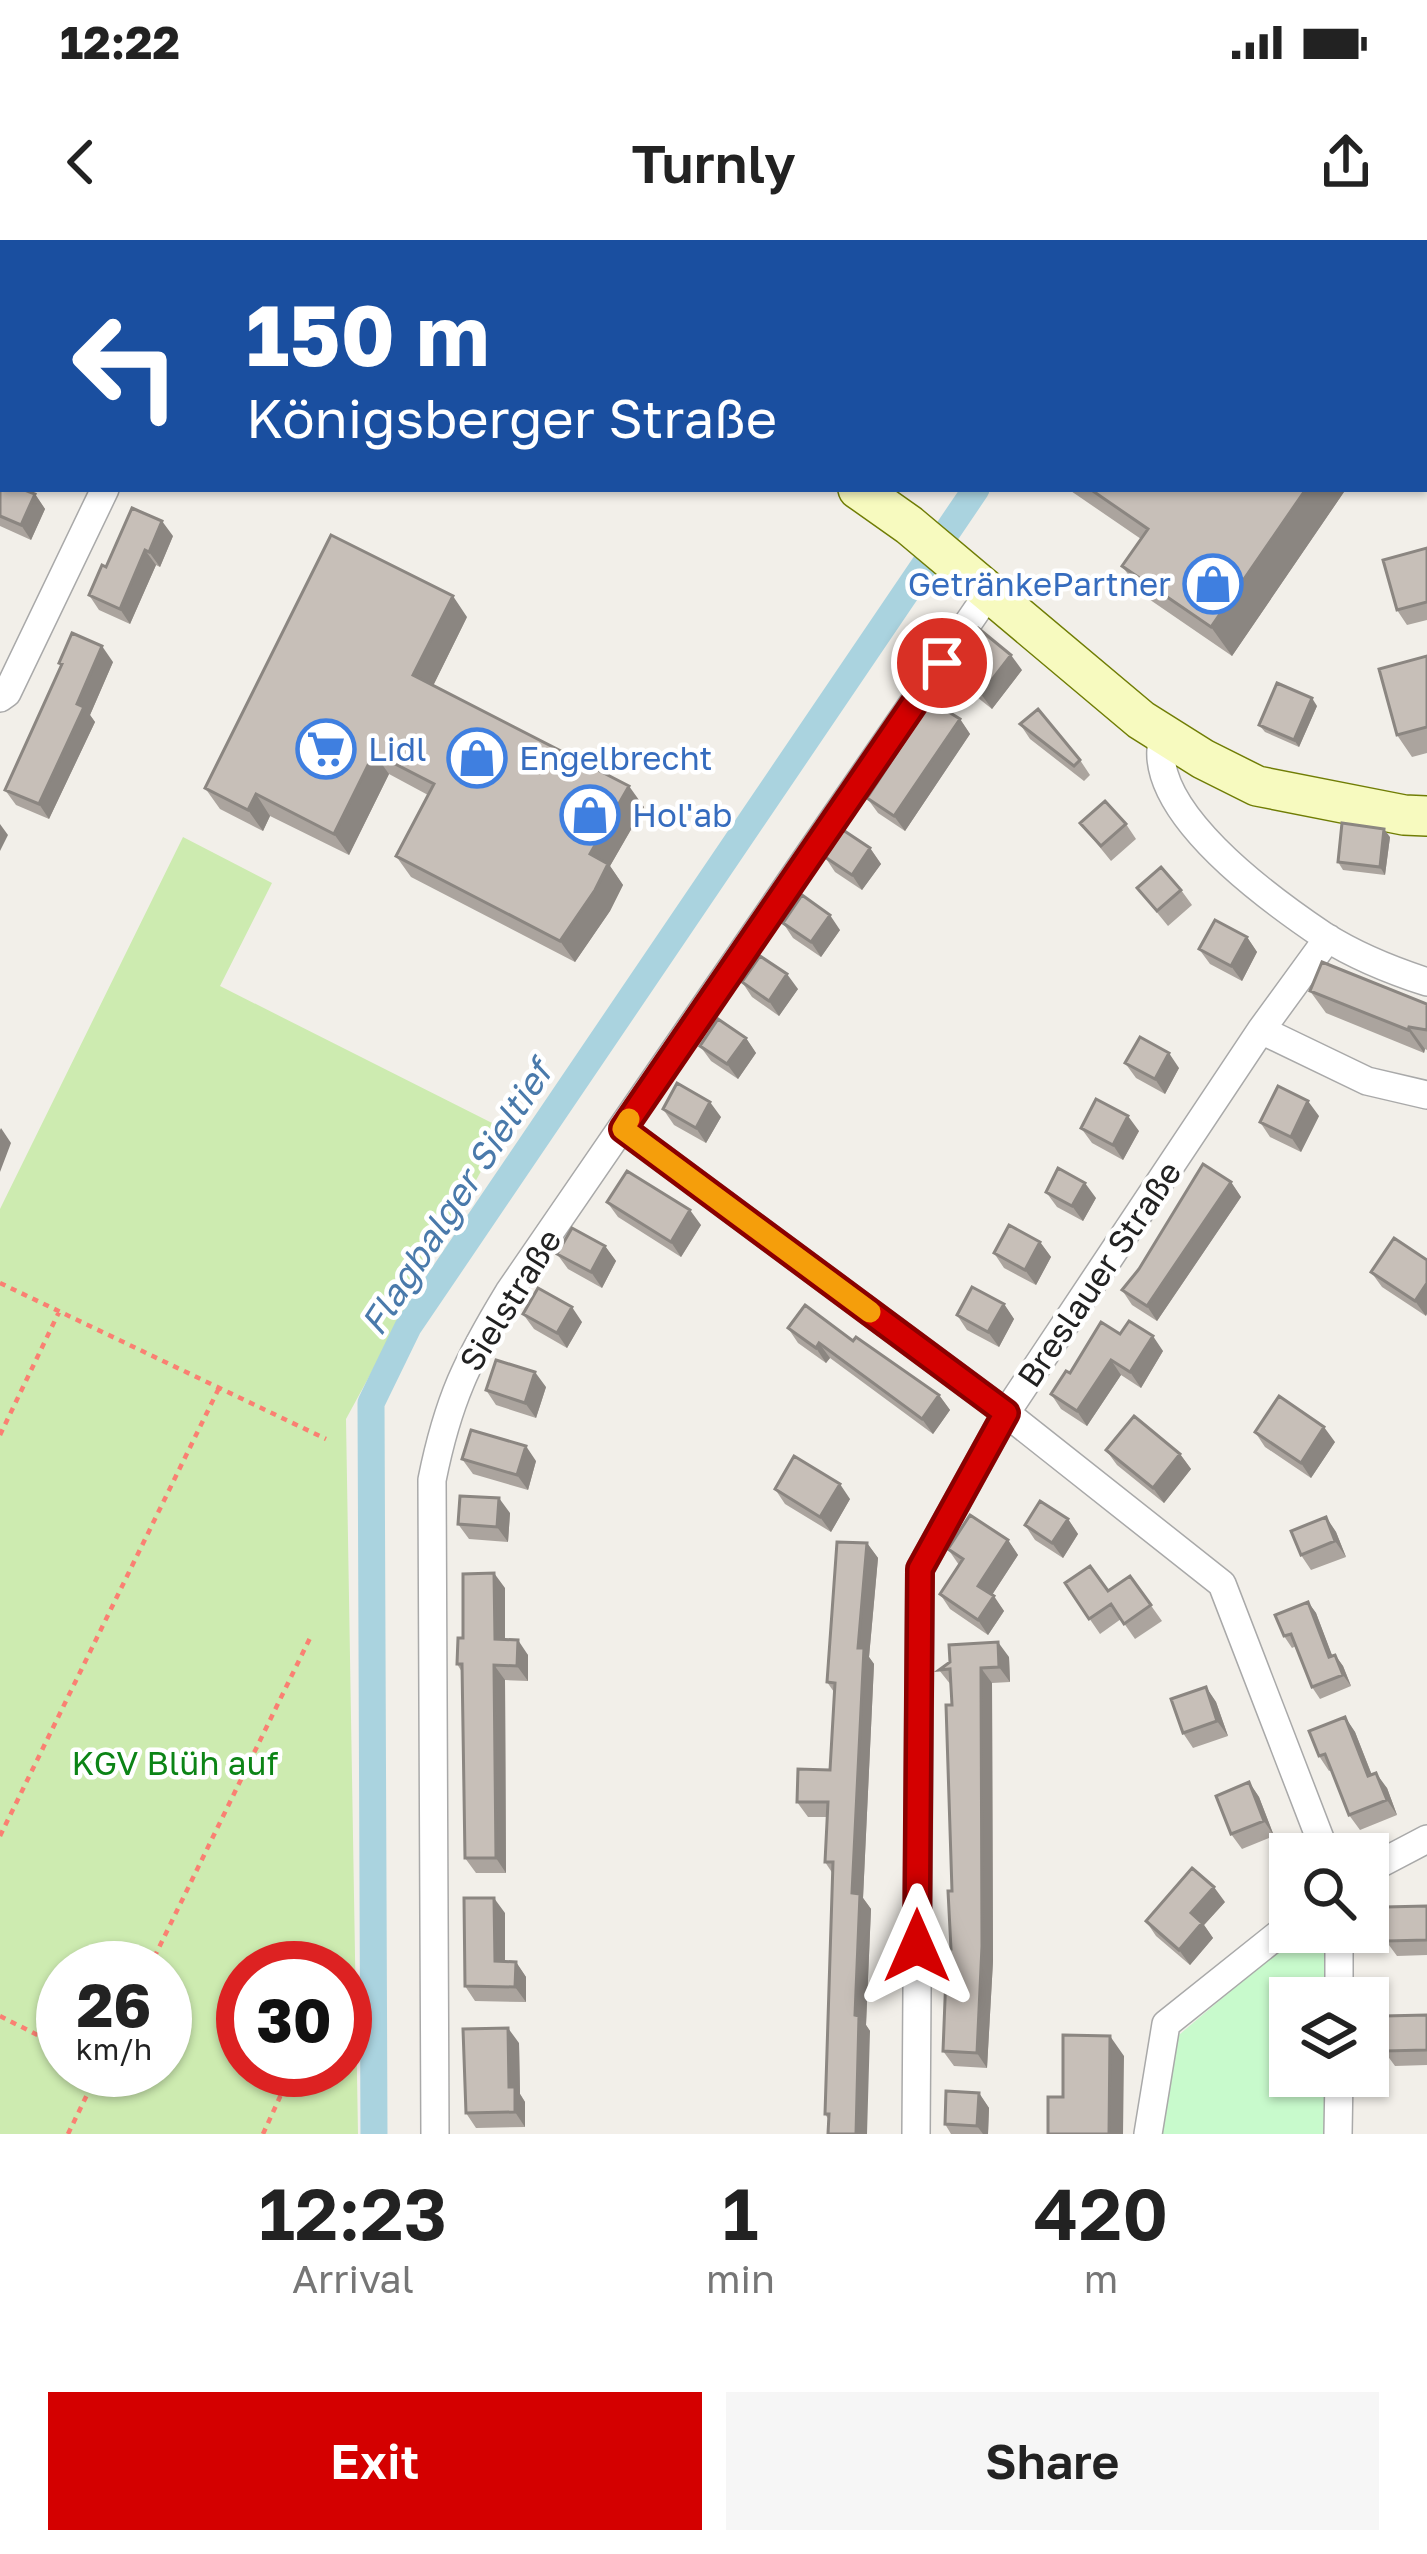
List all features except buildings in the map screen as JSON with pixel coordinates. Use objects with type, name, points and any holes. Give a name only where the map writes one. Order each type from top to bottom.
[{"type":"street","points":[[0,698],[7,694],[104,492]]},
{"type":"street","points":[[862,492],[1164,734],[1257,786],[1427,816]]},
{"type":"street","name":"Sielstraße","points":[[435,2134],[432,1480],[444,1420],[468,1360],[509,1292],[623,1129],[975,583]]},
{"type":"street","points":[[1164,734],[1160,746],[1165,782],[1191,824],[1252,883],[1328,938],[1427,982]]},
{"type":"street","name":"Breslauer Straße","points":[[916,2134],[920,1569],[1006,1413],[1261,1030],[1328,938]]},
{"type":"street","points":[[1261,1030],[1367,1081],[1427,1095]]},
{"type":"street","points":[[623,1129],[1006,1413],[1222,1584],[1318,1833]]},
{"type":"street","points":[[1389,1859],[1427,1839]]},
{"type":"street","points":[[1148,2134],[1166,2024],[1269,1942]]},
{"type":"street","points":[[1338,2134],[1339,2097]]},
{"type":"path","points":[[0,1283],[326,1439]]},
{"type":"path","points":[[0,1435],[59,1312]]},
{"type":"path","points":[[0,1836],[219,1388]]},
{"type":"path","points":[[162,1941],[311,1636]]},
{"type":"path","points":[[0,2016],[36,2034]]},
{"type":"path","points":[[68,2134],[86,2097]]},
{"type":"path","points":[[262,2134],[280,2097]]},
{"type":"green space","name":"KGV Blüh auf","points":[[183,837],[272,883],[220,986],[504,1129],[346,1419],[355,1941],[216,1941],[216,2097],[357,2097],[358,2134],[0,2134],[0,1209]]},
{"type":"green space","points":[[1275,1953],[1332,1953],[1332,1977],[1269,1977],[1269,2097],[1328,2097],[1327,2134],[1159,2134],[1173,2040]]},
{"type":"waterway","name":"Flagbalger Sieltief","points":[[374,2134],[371,1403],[408,1327],[974,492]]},
{"type":"slow traffic","points":[[629,1119],[623,1129],[870,1312]]},
{"type":"place","name":"GetränkePartner","points":[[1213,584]]},
{"type":"place","name":"Lidl","points":[[326,749]]},
{"type":"place","name":"Engelbrecht","points":[[477,758]]},
{"type":"place","name":"Hol'ab","points":[[590,815]]},
{"type":"route","points":[[917,1946],[920,1569],[1006,1413],[623,1129],[942,663]]}]
